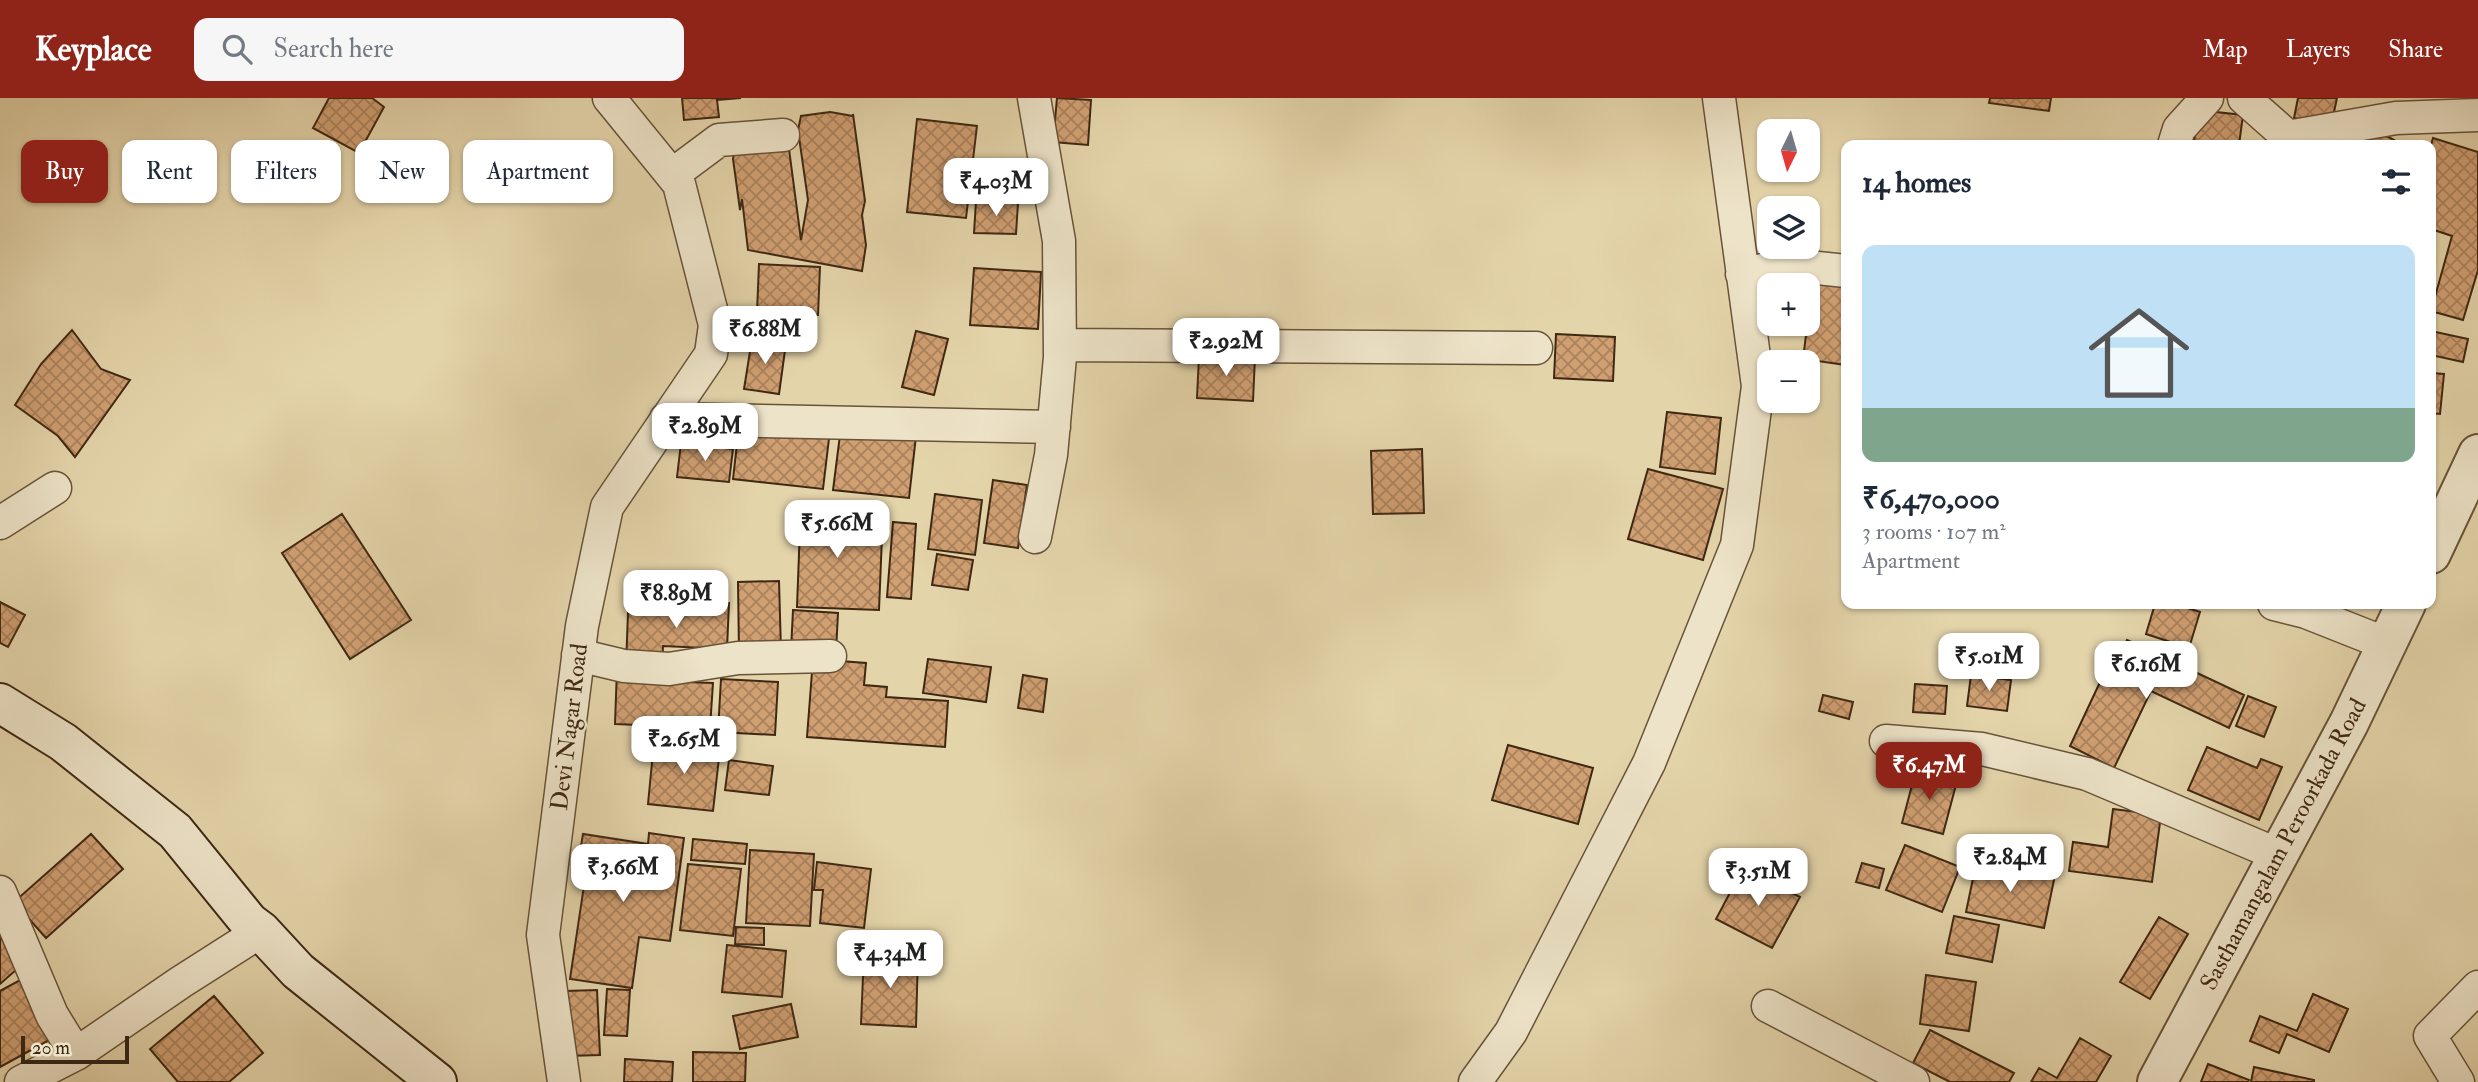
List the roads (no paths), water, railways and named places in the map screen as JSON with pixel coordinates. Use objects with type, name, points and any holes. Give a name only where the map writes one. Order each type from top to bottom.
[{"type":"street","name":"Devi Nagar Road","points":[[564,1082],[542,935],[582,626],[607,507],[711,354],[715,325],[679,184],[609,98]]},
{"type":"street","points":[[1034,98],[1059,240],[1060,345],[1054,427],[1035,537]]},
{"type":"street","points":[[1475,1082],[1511,1032],[1649,763],[1737,545],[1758,386],[1719,98]]},
{"type":"street","points":[[2176,140],[2179,129],[2207,98]]},
{"type":"street","points":[[2244,98],[2288,137],[2396,118],[2478,115]]},
{"type":"street","points":[[671,175],[719,139],[783,135]]},
{"type":"street","points":[[1742,274],[1789,265],[1841,270]]},
{"type":"street","points":[[1060,345],[1536,348]]},
{"type":"street","points":[[666,419],[1054,427]]},
{"type":"street","points":[[2436,543],[2478,454]]},
{"type":"street","points":[[0,523],[55,488]]},
{"type":"street","points":[[2294,609],[2387,644]]},
{"type":"street","name":"Sasthamangalam Peroorkada Road","points":[[2157,1082],[2349,723],[2404,609]]},
{"type":"street","points":[[578,655],[624,666],[669,669],[738,658],[830,656]]},
{"type":"street","points":[[0,703],[63,742],[175,831],[249,922],[261,931],[298,971],[437,1082]]},
{"type":"street","points":[[1885,741],[1982,749],[2087,774],[2279,855]]},
{"type":"street","points":[[0,892],[52,1014],[76,1054]]},
{"type":"street","points":[[21,1082],[76,1054],[261,931]]},
{"type":"street","points":[[2458,1082],[2430,1036],[2478,987]]},
{"type":"street","points":[[1769,1006],[1913,1082]]}]
